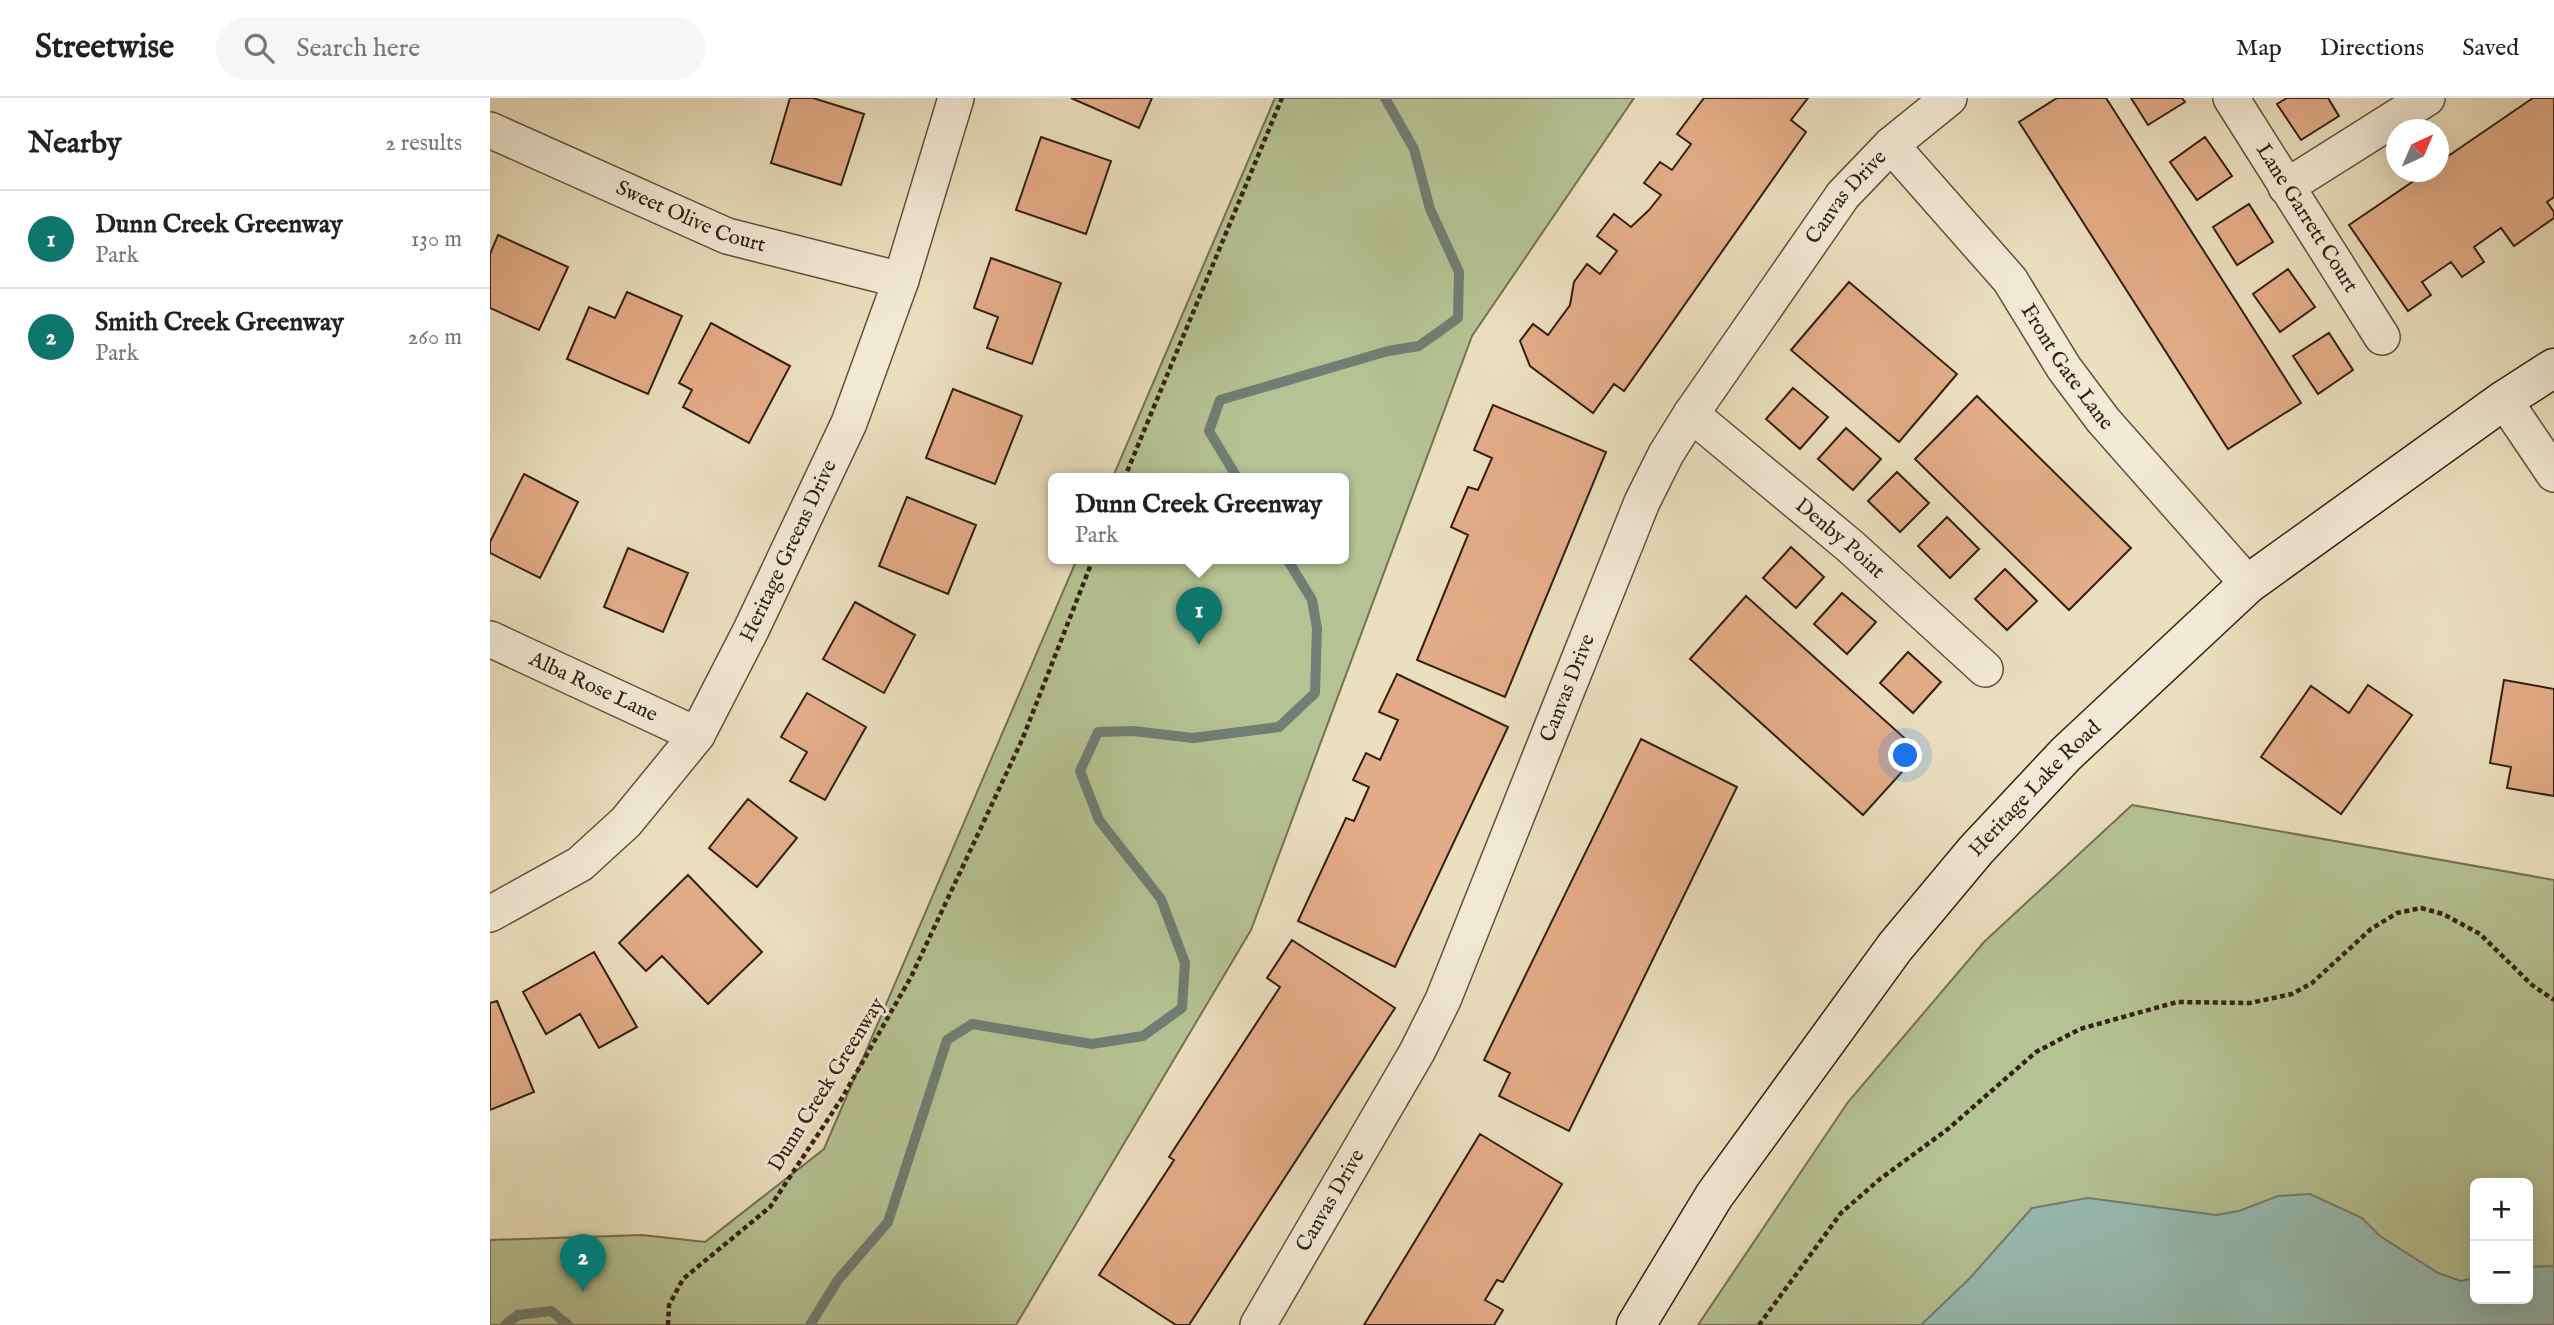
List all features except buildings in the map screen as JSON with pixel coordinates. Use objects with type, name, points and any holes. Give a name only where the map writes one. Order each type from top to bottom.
[{"type":"main road","name":"Heritage Lake Road","points":[[1636,1325],[1714,1195],[1895,947],[1976,850],[2066,754],[2248,584],[2504,400],[2554,368]]},
{"type":"street","name":"Heritage Greens Drive","points":[[490,915],[580,864],[626,822],[696,736],[751,630],[849,423],[901,280],[956,98]]},
{"type":"street","name":"Canvas Drive","points":[[1258,1325],[1417,1052],[1443,1000],[1642,502],[1666,454],[1843,195],[1891,145],[1949,98]]},
{"type":"street","name":"Lane Garrett Court","points":[[2231,98],[2382,337]]},
{"type":"street","points":[[2286,187],[2427,98]]},
{"type":"street","name":"Sweet Olive Court","points":[[490,130],[727,236],[901,280]]},
{"type":"street","name":"Front Gate Lane","points":[[1891,145],[2010,280],[2064,368],[2103,420],[2248,584]]},
{"type":"street","points":[[2504,400],[2554,474]]},
{"type":"street","name":"Denby Point","points":[[1692,414],[1850,546],[1985,669]]},
{"type":"street","name":"Alba Rose Lane","points":[[490,639],[696,736]]},
{"type":"path","points":[[1126,473],[1282,98]]},
{"type":"path","name":"Dunn Creek Greenway","points":[[668,1325],[669,1305],[683,1279],[770,1207],[842,1098],[904,989],[1021,740],[1091,564]]},
{"type":"path","points":[[1759,1325],[1841,1213],[1880,1178],[1948,1129],[2036,1052],[2080,1028],[2178,1002],[2250,1003],[2292,994],[2312,983],[2371,929],[2398,913],[2421,908],[2443,914],[2480,934],[2532,985],[2554,1000]]},
{"type":"green space","points":[[1275,98],[1634,98],[1472,336],[1251,930],[1016,1325],[490,1325],[490,1240],[642,1235],[705,1242],[824,1149],[1075,564],[1349,564],[1349,473],[1115,473]]},
{"type":"green space","points":[[2132,805],[2554,880],[2554,1325],[1698,1325],[1848,1102],[1984,942]]},
{"type":"water","points":[[2310,1194],[2362,1218],[2380,1236],[2438,1273],[2461,1281],[2470,1279],[2470,1304],[2533,1304],[2533,1267],[2554,1266],[2554,1325],[1921,1325],[1970,1278],[2032,1208],[2088,1198],[2216,1215],[2239,1211],[2278,1196]]},
{"type":"waterway","points":[[1234,473],[1209,431],[1220,400],[1388,351],[1419,346],[1458,318],[1459,272],[1430,209],[1414,149],[1385,98]]},
{"type":"waterway","points":[[810,1325],[838,1280],[888,1222],[947,1040],[972,1024],[1092,1044],[1143,1036],[1182,1008],[1185,963],[1161,899],[1099,820],[1080,771],[1098,732],[1133,731],[1193,738],[1279,727],[1315,693],[1317,628],[1312,600],[1290,564]]},
{"type":"waterway","points":[[505,1325],[518,1315],[551,1311],[568,1325]]},
{"type":"place","name":"Dunn Creek Greenway","points":[[1199,645]]},
{"type":"place","name":"Smith Creek Greenway","points":[[583,1292]]}]
